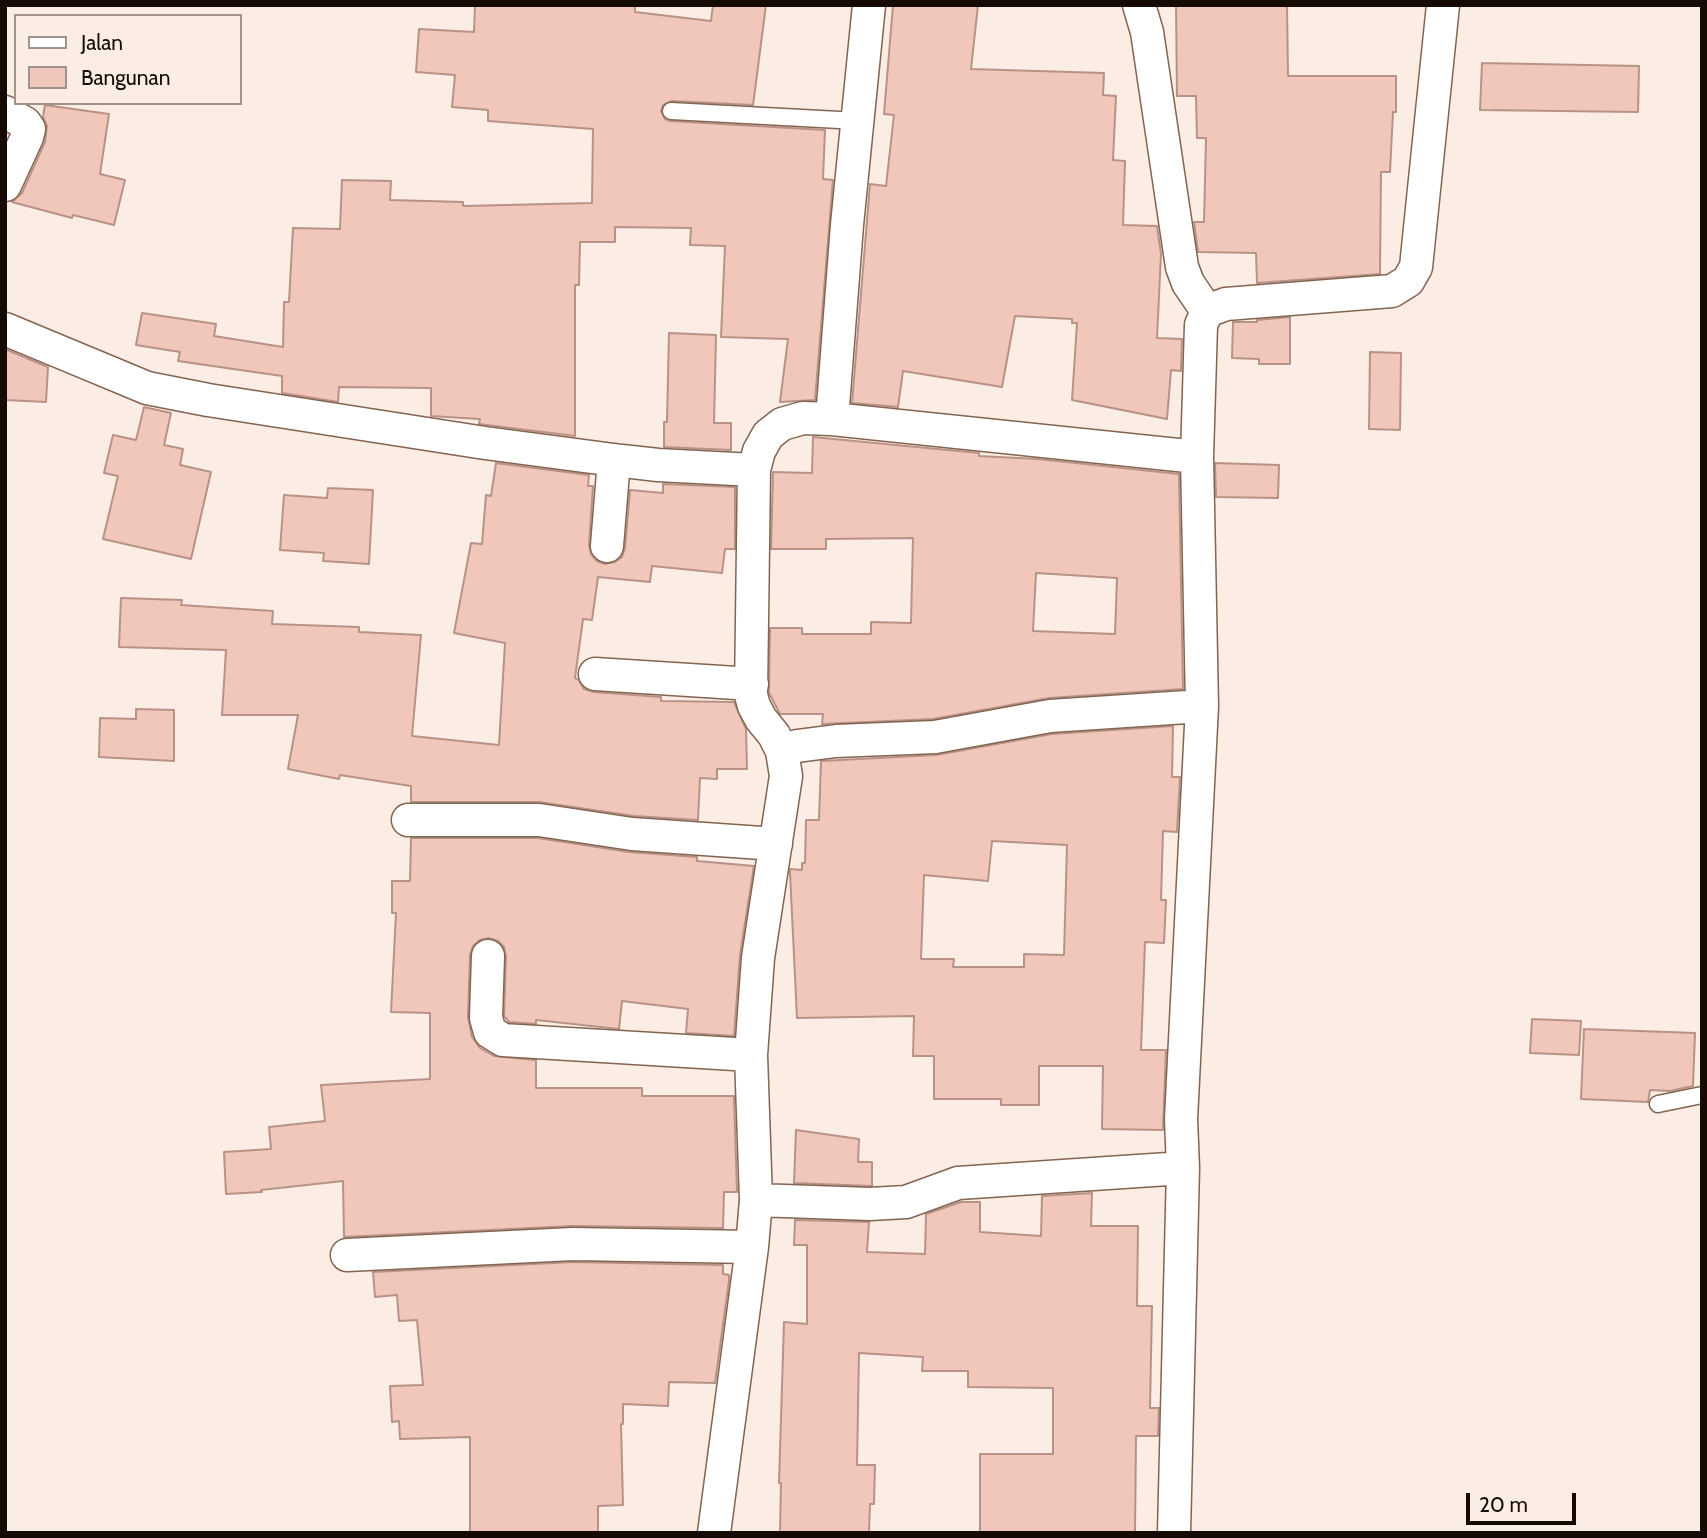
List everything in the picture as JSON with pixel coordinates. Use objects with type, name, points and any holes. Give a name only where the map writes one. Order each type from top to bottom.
[{"type":"street","points":[[832,419],[847,225],[869,5]]},
{"type":"street","points":[[1139,5],[1147,32],[1182,267],[1188,283],[1207,311]]},
{"type":"street","points":[[1174,1533],[1183,1168],[1181,1119],[1202,706],[1198,457],[1200,325],[1207,311],[1226,304],[1392,291],[1408,281],[1416,267],[1443,5]]},
{"type":"street","points":[[5,112],[25,122],[29,129],[5,185]]},
{"type":"street","points":[[5,329],[147,388],[459,439],[614,460],[754,470]]},
{"type":"street","points":[[714,1533],[752,1247],[756,1200],[751,1055],[758,958],[786,776],[782,751],[754,706],[752,684],[754,470],[759,451],[768,435],[782,424],[803,418],[1198,457]]},
{"type":"street","points":[[607,546],[614,460]]},
{"type":"street","points":[[595,674],[752,684]]},
{"type":"street","points":[[782,751],[797,746],[836,741],[946,736],[1049,716],[1202,706]]},
{"type":"street","points":[[408,820],[539,820],[632,834],[776,844]]},
{"type":"street","points":[[488,956],[486,1018],[490,1032],[503,1040],[751,1055]]},
{"type":"street","points":[[756,1200],[870,1204],[906,1202],[958,1183],[1183,1168]]},
{"type":"street","points":[[346,1255],[573,1244],[752,1247]]},
{"type":"lane","points":[[671,111],[858,121]]},
{"type":"lane","points":[[1658,1104],[1702,1095]]},
{"type":"building","points":[[475,5],[635,6],[635,12],[711,21],[713,5],[766,5],[753,105],[672,101],[663,105],[661,111],[665,119],[670,121],[825,130],[823,179],[833,180],[815,400],[780,402],[788,339],[721,337],[725,246],[690,245],[691,228],[615,227],[615,242],[580,242],[579,285],[575,285],[575,436],[479,424],[480,419],[431,416],[431,388],[339,387],[338,402],[282,393],[282,376],[178,361],[180,352],[136,345],[142,313],[216,324],[214,336],[283,347],[284,302],[289,302],[293,228],[340,229],[342,180],[391,181],[390,200],[463,202],[463,206],[592,203],[593,129],[488,121],[488,110],[452,107],[455,75],[416,72],[419,29],[474,32]]},
{"type":"building","points":[[893,5],[978,5],[971,69],[1104,73],[1103,95],[1116,96],[1113,160],[1125,161],[1123,225],[1157,226],[1161,254],[1157,338],[1182,339],[1181,371],[1171,370],[1167,419],[1072,400],[1077,323],[1072,323],[1072,319],[1015,316],[1002,387],[903,371],[898,407],[852,403],[870,184],[886,186],[894,115],[884,114]]},
{"type":"building","points":[[1176,5],[1287,5],[1288,76],[1396,76],[1396,112],[1393,112],[1390,172],[1381,172],[1380,274],[1257,283],[1256,253],[1198,252],[1194,222],[1204,222],[1206,138],[1197,138],[1196,96],[1177,96]]},
{"type":"building","points":[[1482,63],[1639,66],[1638,112],[1480,110]]},
{"type":"building","points":[[45,105],[109,114],[100,174],[125,180],[114,225],[73,215],[72,218],[12,202],[22,193],[45,142]]},
{"type":"building","points":[[1290,317],[1290,364],[1259,364],[1259,359],[1232,358],[1233,322]]},
{"type":"building","points":[[669,333],[716,335],[714,423],[731,423],[731,450],[664,447]]},
{"type":"building","points":[[5,349],[48,367],[46,402],[5,400]]},
{"type":"building","points":[[1370,352],[1401,353],[1400,430],[1369,429]]},
{"type":"building","points":[[144,407],[171,413],[164,445],[183,449],[180,465],[211,472],[191,559],[103,539],[118,476],[104,473],[113,435],[136,440]]},
{"type":"building","points":[[813,437],[979,453],[979,456],[1038,459],[1179,474],[1183,689],[1049,698],[933,719],[822,724],[823,714],[780,714],[769,693],[770,628],[802,628],[802,634],[871,634],[871,622],[911,623],[913,538],[826,539],[826,549],[771,549],[773,472],[812,473]],"holes":[[[1036,573],[1117,578],[1115,634],[1033,631]]]},
{"type":"building","points":[[496,463],[589,475],[588,486],[593,486],[589,545],[591,554],[597,561],[605,564],[622,557],[630,490],[663,493],[663,484],[735,487],[735,549],[725,549],[722,573],[652,566],[650,582],[598,577],[592,620],[583,619],[575,678],[584,689],[594,692],[661,697],[661,701],[734,702],[746,729],[747,769],[717,769],[717,779],[700,778],[698,820],[634,816],[539,802],[411,802],[411,786],[340,775],[339,779],[288,769],[298,715],[222,715],[226,650],[119,647],[121,598],[182,600],[181,605],[273,611],[272,624],[359,627],[359,632],[421,635],[412,736],[499,745],[505,643],[454,633],[471,543],[482,544],[486,495],[491,496]]},
{"type":"building","points":[[1215,463],[1279,465],[1278,498],[1216,497]]},
{"type":"building","points":[[328,488],[373,490],[369,564],[323,561],[324,553],[280,550],[284,495],[327,498]]},
{"type":"building","points":[[136,709],[174,710],[174,761],[99,757],[100,718],[136,719]]},
{"type":"building","points":[[1173,726],[1172,777],[1180,777],[1177,832],[1163,831],[1161,900],[1166,900],[1164,943],[1145,942],[1141,1050],[1166,1050],[1163,1130],[1102,1129],[1103,1066],[1039,1066],[1039,1105],[1001,1105],[1001,1099],[934,1099],[934,1056],[913,1056],[914,1016],[797,1018],[790,869],[802,870],[802,863],[805,863],[806,820],[819,820],[821,761],[936,755],[1052,734]],"holes":[[[992,841],[1067,845],[1064,955],[1024,954],[1024,967],[953,967],[954,959],[921,959],[924,875],[988,881]]]},
{"type":"building","points":[[411,838],[538,838],[629,852],[697,857],[697,861],[754,866],[740,955],[734,1036],[686,1033],[688,1009],[622,1001],[619,1029],[536,1020],[536,1024],[509,1022],[504,1016],[504,947],[489,938],[480,940],[473,946],[470,955],[468,1017],[472,1037],[480,1048],[494,1056],[536,1060],[536,1088],[642,1088],[642,1096],[734,1096],[737,1192],[724,1192],[723,1228],[572,1226],[344,1237],[343,1181],[226,1194],[224,1152],[271,1149],[269,1127],[325,1121],[321,1085],[430,1079],[430,1013],[391,1012],[396,913],[392,913],[392,881],[410,881]]},
{"type":"building","points":[[1532,1019],[1581,1021],[1579,1055],[1530,1053]]},
{"type":"building","points":[[1584,1029],[1695,1033],[1693,1086],[1670,1091],[1650,1090],[1648,1102],[1581,1099]]},
{"type":"building","points":[[796,1130],[859,1139],[858,1162],[872,1162],[872,1186],[794,1183]]},
{"type":"building","points":[[1092,1193],[1091,1226],[1138,1226],[1137,1306],[1152,1306],[1150,1408],[1159,1408],[1158,1436],[1136,1436],[1135,1533],[980,1533],[980,1454],[1053,1454],[1053,1388],[968,1387],[968,1371],[922,1371],[923,1357],[859,1353],[857,1465],[875,1465],[874,1504],[870,1504],[869,1533],[780,1533],[784,1322],[807,1324],[807,1245],[794,1245],[795,1220],[869,1222],[867,1252],[925,1254],[926,1214],[961,1202],[980,1202],[980,1232],[1041,1236],[1042,1196]]},
{"type":"building","points":[[573,1262],[723,1265],[723,1274],[729,1275],[729,1281],[715,1383],[669,1382],[668,1406],[623,1404],[623,1505],[598,1506],[598,1533],[470,1533],[470,1437],[400,1439],[399,1421],[392,1422],[390,1386],[423,1385],[417,1320],[399,1321],[397,1295],[375,1297],[373,1272]]}]
